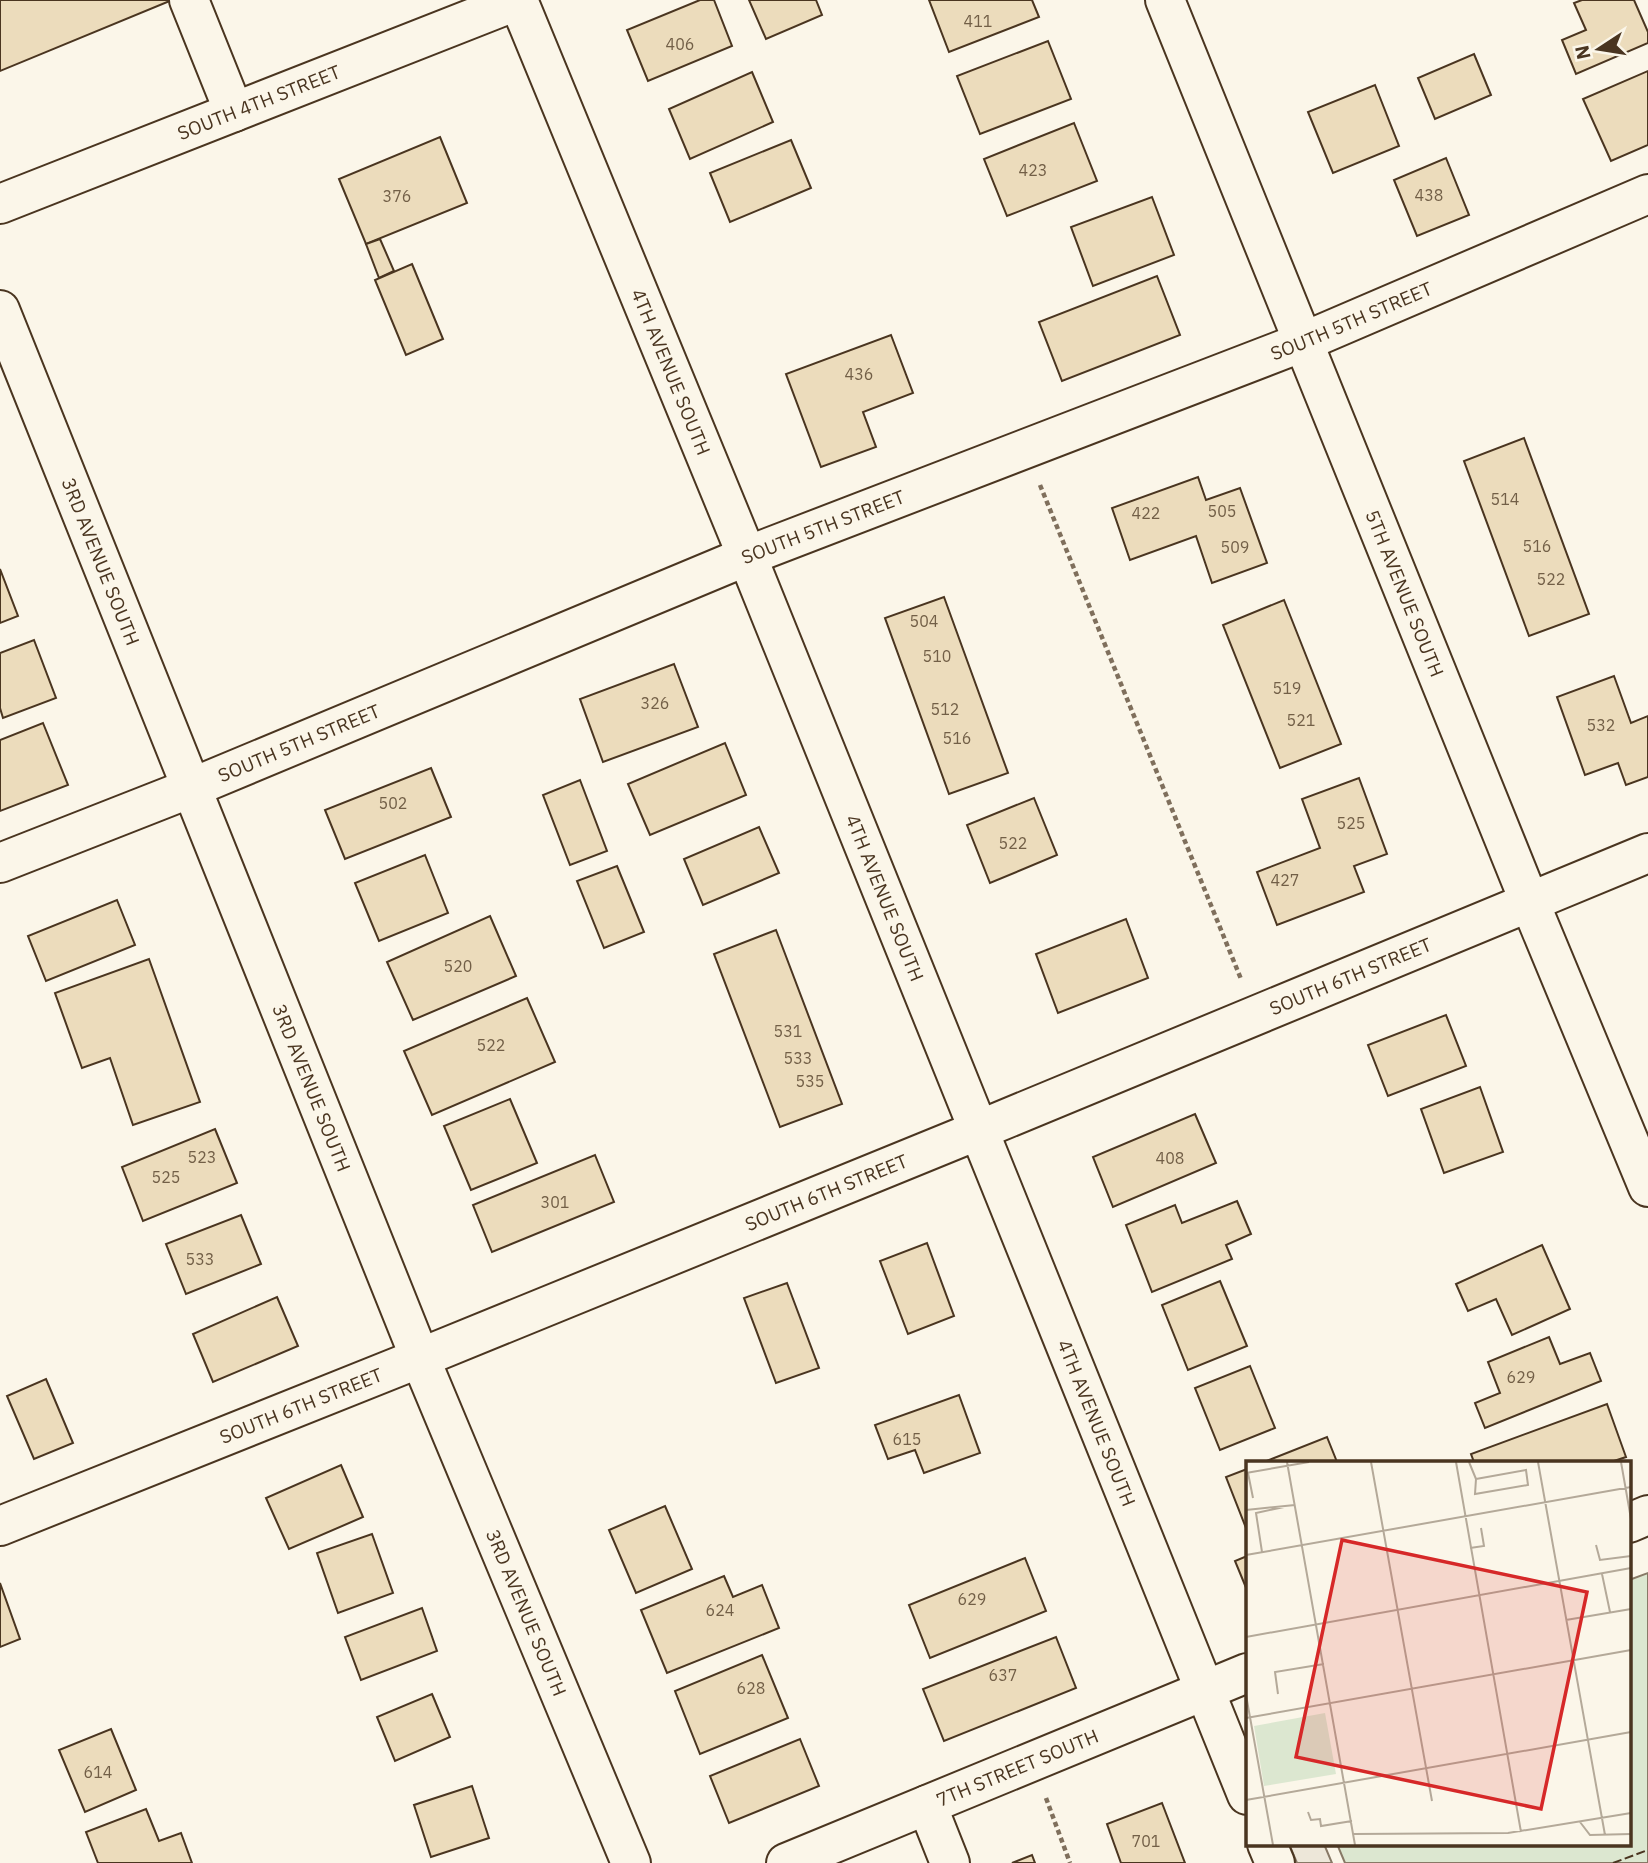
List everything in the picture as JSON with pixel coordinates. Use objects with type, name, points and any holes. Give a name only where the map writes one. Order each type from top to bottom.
[{"type":"street","points":[[189,0],[234,112]]},
{"type":"street","name":"SOUTH 4TH STREET","points":[[0,204],[519,0]]},
{"type":"street","name":"4TH AVENUE SOUTH","points":[[519,0],[747,556],[1246,1792]]},
{"type":"street","name":"5TH AVENUE SOUTH","points":[[1165,0],[1530,903],[1648,1187]]},
{"type":"street","name":"SOUTH 5TH STREET","points":[[0,863],[191,788],[747,556],[1303,342],[1648,194]]},
{"type":"street","name":"3RD AVENUE SOUTH","points":[[0,310],[420,1358],[631,1863]]},
{"type":"street","name":"SOUTH 6TH STREET","points":[[0,1526],[979,1130],[1648,853]]},
{"type":"street","points":[[1630,1523],[1648,1515]]},
{"type":"street","name":"7TH STREET SOUTH","points":[[786,1863],[1246,1674]]},
{"type":"street","points":[[927,1805],[950,1863]]},
{"type":"street","points":[[1268,1846],[1275,1863]]},
{"type":"path","points":[[1025,449],[1256,1016]]},
{"type":"path","points":[[1032,1761],[1070,1863]]},
{"type":"green space","points":[[1648,1573],[1648,1863],[1345,1863],[1338,1846],[1630,1846],[1630,1580]]},
{"type":"shaded area","points":[[1290,1846],[1325,1846],[1332,1863],[1297,1863]]},
{"type":"building","points":[[0,0],[172,0],[0,71]]},
{"type":"building","points":[[700,0],[714,0],[732,46],[648,81],[627,30]]},
{"type":"building","points":[[749,0],[816,0],[822,15],[766,39]]},
{"type":"building","points":[[929,0],[1032,0],[1039,17],[949,52]]},
{"type":"building","points":[[1582,0],[1634,0],[1648,32],[1648,43],[1576,74],[1562,40],[1586,30],[1574,3]]},
{"type":"building","points":[[1048,41],[1071,99],[980,134],[957,76]]},
{"type":"building","points":[[1474,54],[1491,95],[1435,119],[1418,78]]},
{"type":"building","points":[[1648,71],[1648,145],[1611,161],[1583,99]]},
{"type":"building","points":[[752,72],[773,122],[690,159],[669,109]]},
{"type":"building","points":[[1375,85],[1399,146],[1333,173],[1308,112]]},
{"type":"building","points":[[1074,123],[1097,181],[1007,216],[984,159]]},
{"type":"building","points":[[440,137],[467,203],[366,244],[339,179]]},
{"type":"building","points":[[791,140],[811,188],[730,222],[710,173]]},
{"type":"building","points":[[1446,158],[1469,215],[1417,236],[1394,180]]},
{"type":"building","points":[[1152,197],[1174,255],[1093,286],[1071,227]]},
{"type":"building","points":[[380,239],[394,271],[379,278],[366,244]]},
{"type":"building","points":[[412,264],[443,339],[406,355],[375,280]]},
{"type":"building","points":[[1157,276],[1180,335],[1062,381],[1039,322]]},
{"type":"building","points":[[891,335],[913,393],[863,412],[876,447],[821,467],[786,374]]},
{"type":"building","points":[[1524,438],[1589,614],[1529,636],[1464,461]]},
{"type":"building","points":[[1198,477],[1206,500],[1240,488],[1267,563],[1212,583],[1196,536],[1130,560],[1112,508]]},
{"type":"building","points":[[0,569],[18,616],[0,623]]},
{"type":"building","points":[[944,597],[1008,773],[949,794],[885,618]]},
{"type":"building","points":[[1284,600],[1341,744],[1280,768],[1223,625]]},
{"type":"building","points":[[34,640],[56,698],[3,718],[0,708],[0,653]]},
{"type":"building","points":[[674,664],[698,727],[603,762],[580,699]]},
{"type":"building","points":[[1614,676],[1631,723],[1648,716],[1648,777],[1626,785],[1618,763],[1585,775],[1557,697]]},
{"type":"building","points":[[43,723],[68,785],[0,811],[0,740]]},
{"type":"building","points":[[725,743],[746,795],[650,835],[628,784]]},
{"type":"building","points":[[431,768],[451,817],[345,859],[325,810]]},
{"type":"building","points":[[1359,778],[1387,854],[1354,866],[1364,892],[1277,925],[1257,872],[1320,848],[1302,799]]},
{"type":"building","points":[[580,780],[607,851],[570,865],[543,795]]},
{"type":"building","points":[[1034,798],[1057,855],[990,883],[967,825]]},
{"type":"building","points":[[759,827],[779,873],[703,905],[684,859]]},
{"type":"building","points":[[425,855],[448,913],[379,941],[355,883]]},
{"type":"building","points":[[617,866],[644,932],[604,948],[577,881]]},
{"type":"building","points":[[117,900],[135,945],[46,981],[28,936]]},
{"type":"building","points":[[490,916],[516,976],[413,1020],[387,962]]},
{"type":"building","points":[[1126,919],[1148,978],[1058,1013],[1036,954]]},
{"type":"building","points":[[776,930],[842,1104],[780,1127],[714,954]]},
{"type":"building","points":[[149,959],[200,1102],[133,1125],[110,1058],[82,1068],[55,993]]},
{"type":"building","points":[[527,998],[555,1062],[432,1115],[404,1051]]},
{"type":"building","points":[[1446,1015],[1466,1066],[1388,1096],[1368,1045]]},
{"type":"building","points":[[1480,1087],[1503,1152],[1444,1173],[1421,1109]]},
{"type":"building","points":[[510,1099],[537,1163],[471,1190],[444,1126]]},
{"type":"building","points":[[1195,1114],[1216,1163],[1113,1207],[1093,1157]]},
{"type":"building","points":[[215,1129],[237,1183],[143,1221],[122,1167]]},
{"type":"building","points":[[595,1155],[614,1202],[492,1252],[473,1205]]},
{"type":"building","points":[[1237,1201],[1251,1234],[1226,1245],[1232,1259],[1152,1292],[1126,1225],[1175,1205],[1182,1223]]},
{"type":"building","points":[[241,1215],[261,1264],[186,1294],[166,1244]]},
{"type":"building","points":[[927,1243],[954,1316],[908,1334],[880,1261]]},
{"type":"building","points":[[1542,1245],[1570,1309],[1512,1335],[1496,1299],[1468,1311],[1456,1284]]},
{"type":"building","points":[[1220,1281],[1247,1346],[1188,1370],[1162,1305]]},
{"type":"building","points":[[787,1283],[819,1368],[776,1383],[744,1298]]},
{"type":"building","points":[[277,1297],[298,1346],[213,1382],[193,1334]]},
{"type":"building","points":[[1549,1337],[1560,1364],[1590,1353],[1601,1381],[1485,1428],[1475,1403],[1500,1393],[1488,1362]]},
{"type":"building","points":[[1250,1366],[1275,1428],[1220,1450],[1195,1388]]},
{"type":"building","points":[[46,1379],[73,1443],[34,1459],[7,1396]]},
{"type":"building","points":[[959,1395],[980,1453],[924,1473],[915,1450],[888,1459],[875,1425]]},
{"type":"building","points":[[1607,1404],[1626,1457],[1614,1461],[1474,1461],[1471,1454]]},
{"type":"building","points":[[1327,1437],[1337,1461],[1267,1461]]},
{"type":"building","points":[[341,1465],[363,1517],[289,1549],[266,1498]]},
{"type":"building","points":[[1246,1469],[1246,1528],[1226,1477]]},
{"type":"building","points":[[665,1506],[692,1569],[636,1593],[609,1530]]},
{"type":"building","points":[[372,1534],[393,1593],[338,1613],[317,1553]]},
{"type":"building","points":[[1246,1556],[1246,1588],[1235,1561]]},
{"type":"building","points":[[1025,1558],[1046,1611],[930,1658],[909,1605]]},
{"type":"building","points":[[724,1576],[733,1597],[762,1585],[779,1628],[667,1673],[641,1610]]},
{"type":"building","points":[[0,1583],[20,1639],[0,1647]]},
{"type":"building","points":[[422,1608],[437,1651],[361,1680],[345,1637]]},
{"type":"building","points":[[1056,1637],[1076,1688],[944,1741],[923,1689]]},
{"type":"building","points":[[762,1655],[788,1718],[700,1754],[675,1691]]},
{"type":"building","points":[[432,1694],[450,1737],[395,1761],[377,1717]]},
{"type":"building","points":[[111,1729],[136,1790],[85,1812],[59,1750]]},
{"type":"building","points":[[800,1739],[819,1786],[729,1823],[710,1776]]},
{"type":"building","points":[[472,1786],[489,1838],[431,1857],[414,1805]]},
{"type":"building","points":[[1162,1803],[1185,1863],[1121,1863],[1107,1824]]},
{"type":"building","points":[[146,1809],[159,1841],[181,1833],[192,1863],[98,1863],[86,1832]]},
{"type":"building","points":[[1032,1855],[1035,1863],[1012,1863]]},
{"type":"fence","points":[[1613,1863],[1648,1850]]}]
